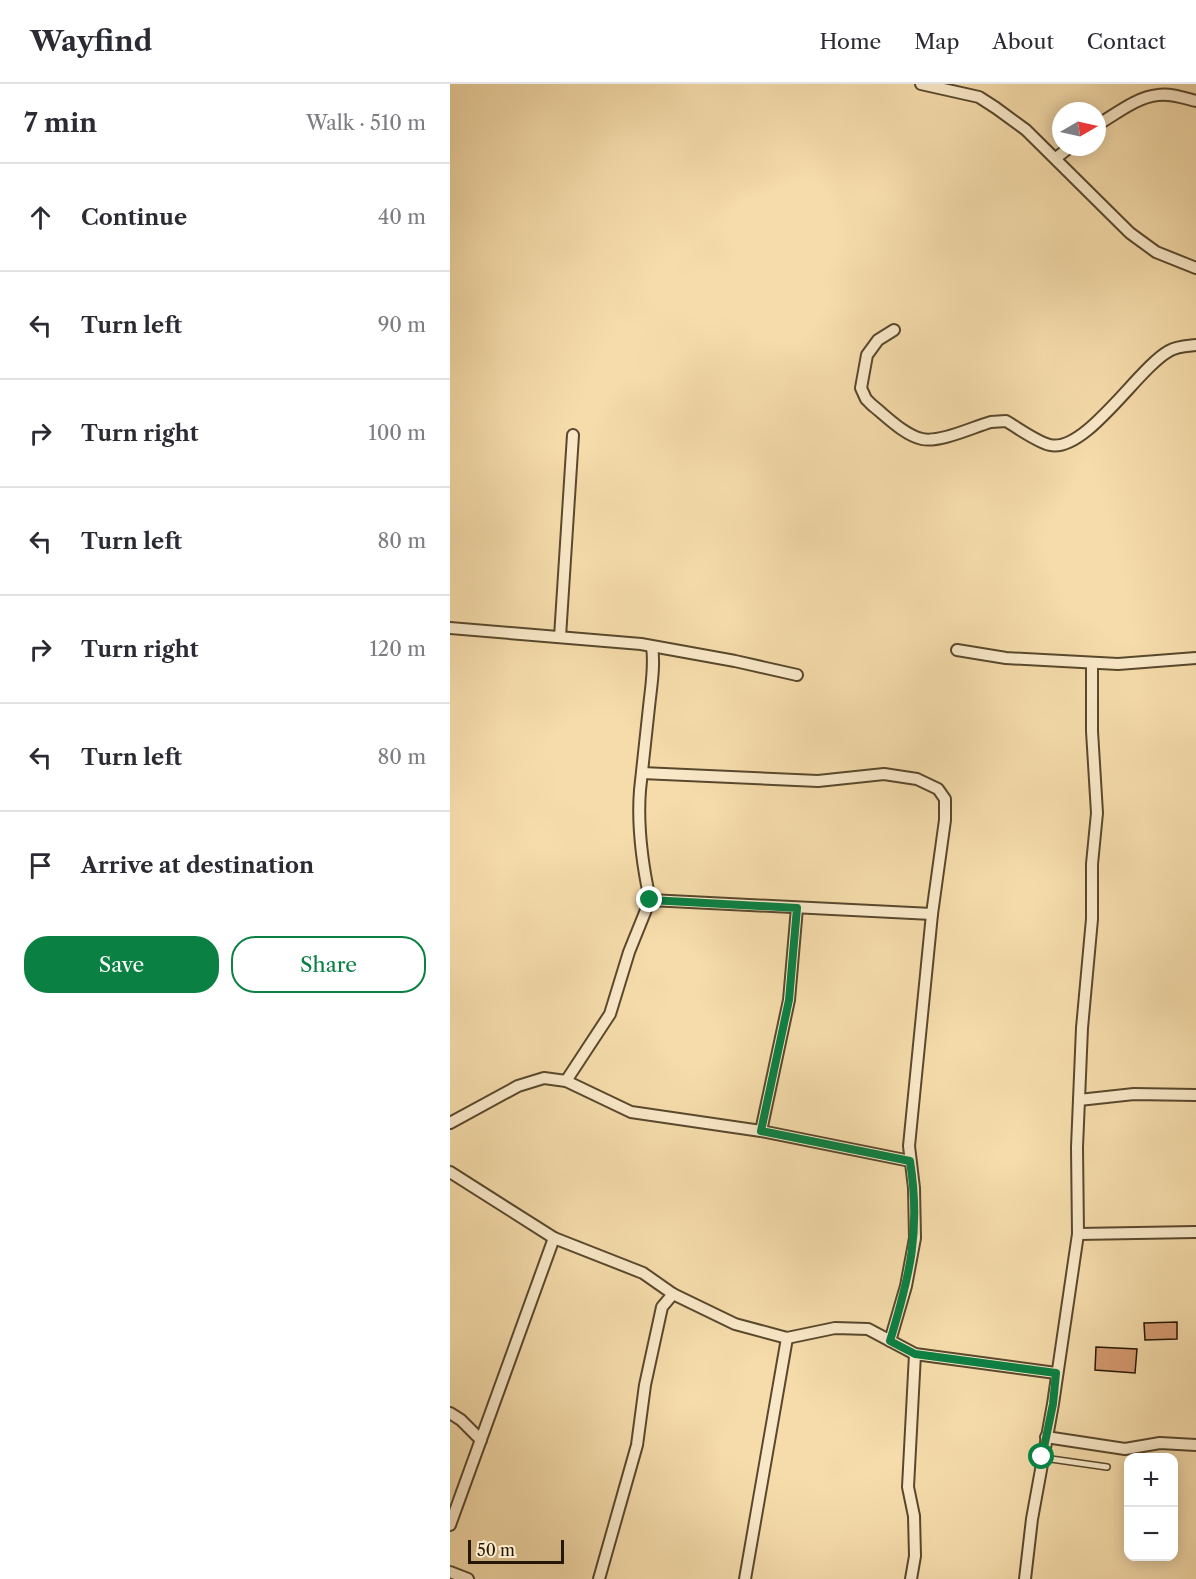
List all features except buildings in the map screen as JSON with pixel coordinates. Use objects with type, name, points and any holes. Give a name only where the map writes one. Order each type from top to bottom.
[{"type":"street","points":[[921,84],[979,98],[1026,130],[1130,233],[1156,252],[1196,268]]},
{"type":"street","points":[[1106,120],[1141,100],[1158,95],[1176,96],[1196,101]]},
{"type":"street","points":[[894,330],[878,340],[867,355],[861,388],[872,405],[912,435],[933,440],[1006,421],[1049,445],[1068,444],[1088,431],[1159,358],[1176,348],[1196,345]]},
{"type":"street","points":[[560,637],[573,435]]},
{"type":"street","points":[[450,628],[621,641],[735,661],[797,675]]},
{"type":"street","points":[[566,1081],[610,1014],[629,952],[650,900],[641,858],[639,829],[651,689],[652,647]]},
{"type":"street","points":[[957,650],[1006,658],[1092,663],[1138,663],[1196,658]]},
{"type":"street","points":[[1025,1579],[1078,1234],[1082,1028],[1092,919],[1092,864],[1096,813],[1092,731],[1092,663]]},
{"type":"street","points":[[642,773],[818,781],[884,774],[917,779],[938,789],[945,800],[945,820],[932,914],[909,1146],[914,1188],[915,1238],[906,1286],[890,1341]]},
{"type":"street","points":[[650,900],[932,914]]},
{"type":"street","points":[[761,1131],[789,1000],[797,908]]},
{"type":"street","points":[[450,1123],[518,1086],[544,1078],[566,1081],[631,1112],[761,1131],[910,1161]]},
{"type":"street","points":[[1079,1100],[1134,1094],[1196,1095]]},
{"type":"street","points":[[450,1172],[554,1238],[643,1273],[673,1294],[735,1324],[787,1338],[835,1328],[868,1329],[915,1354],[1056,1373]]},
{"type":"street","points":[[1078,1234],[1196,1232]]},
{"type":"street","points":[[450,1525],[554,1238]]},
{"type":"street","points":[[599,1579],[637,1445],[645,1385],[657,1326],[662,1307],[673,1294]]},
{"type":"street","points":[[745,1579],[787,1338]]},
{"type":"street","points":[[910,1579],[915,1556],[914,1516],[908,1487],[915,1354]]},
{"type":"street","points":[[450,1413],[461,1420],[481,1440]]},
{"type":"street","points":[[1046,1437],[1125,1449],[1160,1443],[1196,1445]]},
{"type":"street","points":[[450,1572],[468,1579]]},
{"type":"lane","points":[[1042,1457],[1107,1467]]},
{"type":"route","points":[[650,900],[797,908],[789,1000],[761,1131],[910,1161],[914,1188],[915,1238],[906,1286],[890,1341],[915,1354],[1056,1373],[1053,1404],[1042,1457]]}]
